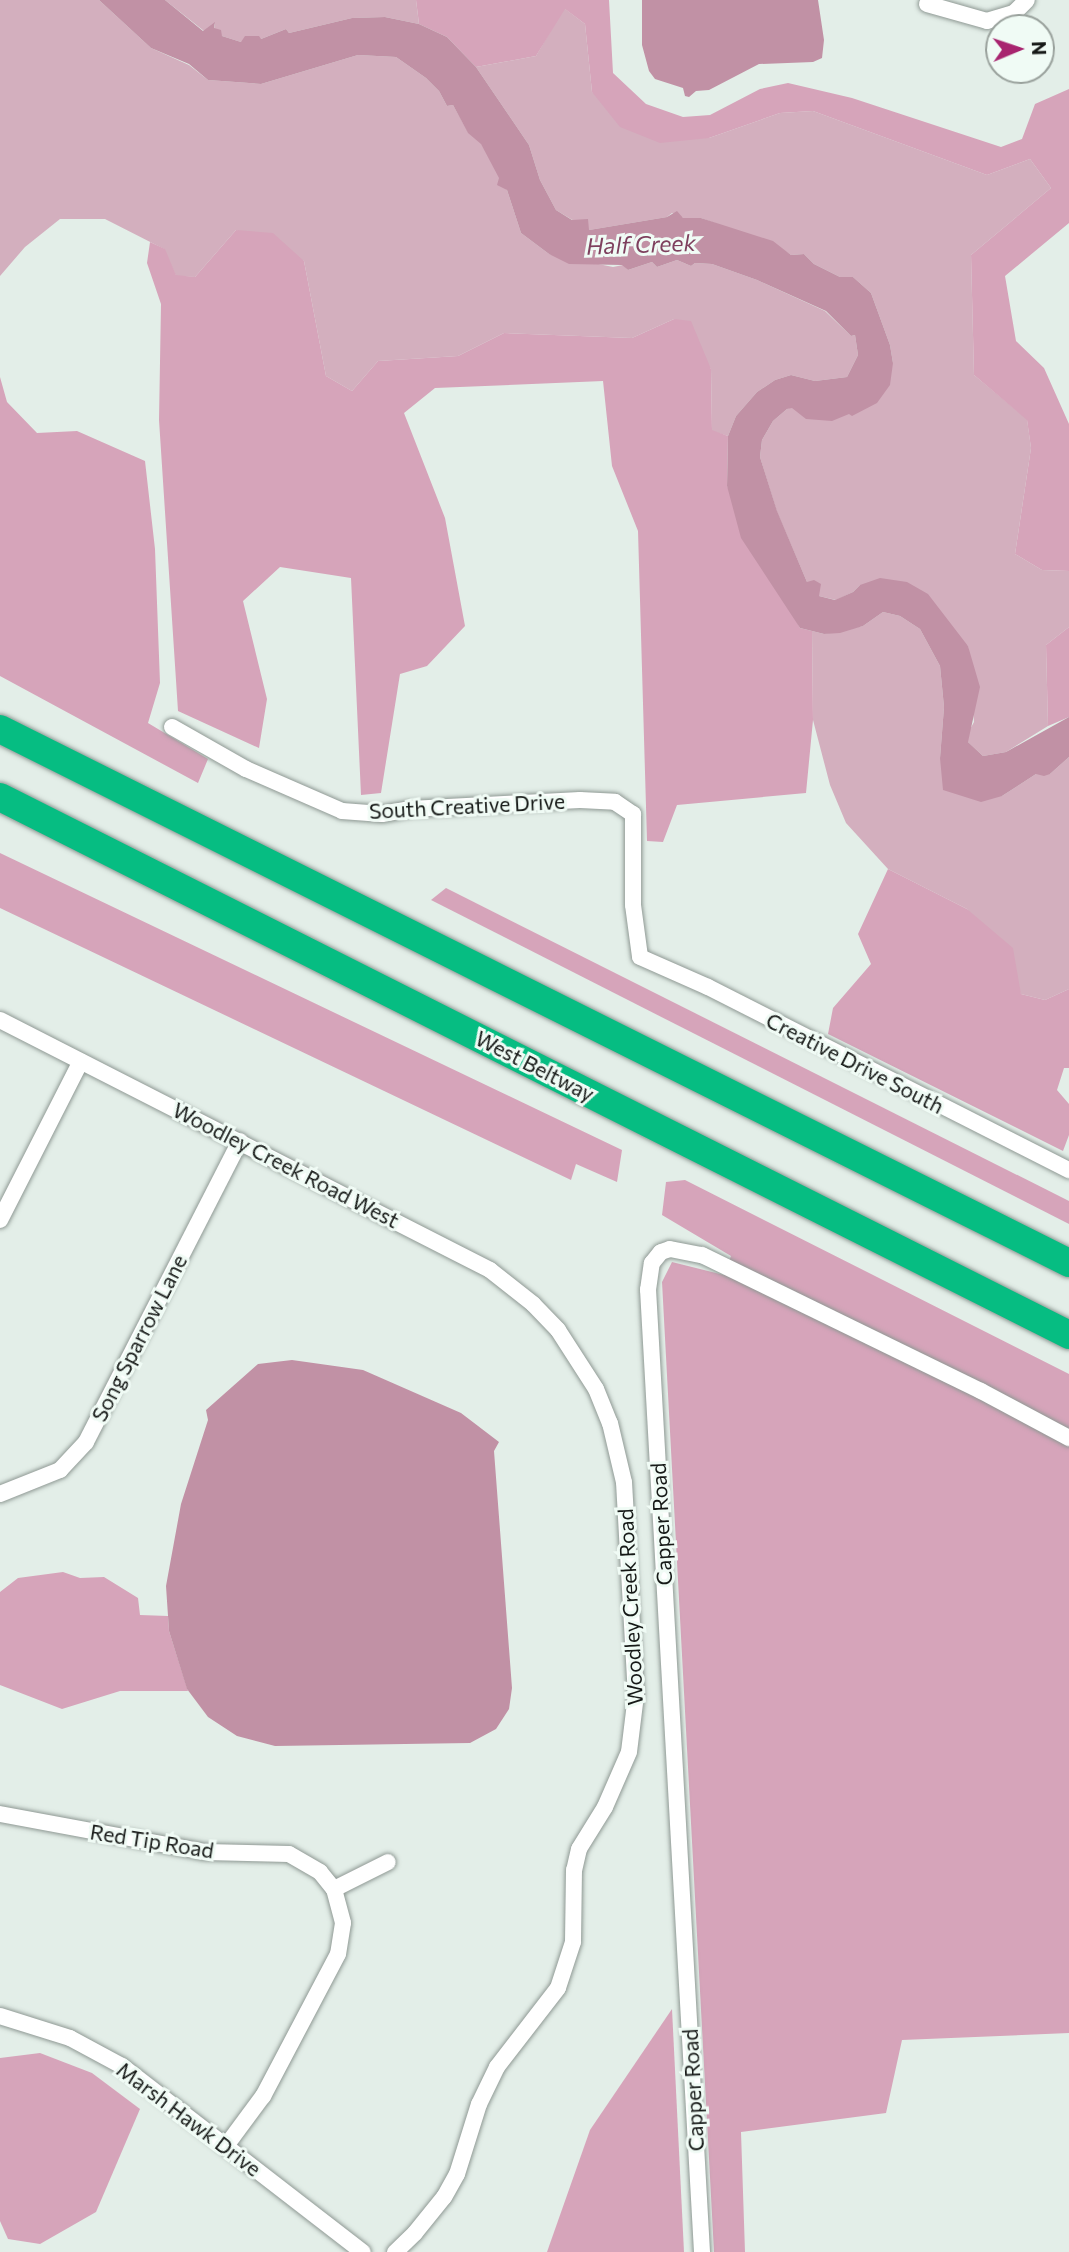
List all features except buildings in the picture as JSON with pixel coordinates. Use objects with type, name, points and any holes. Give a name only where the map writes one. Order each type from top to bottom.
[{"type":"highway","points":[[0,729],[1069,1264]]},
{"type":"highway","name":"West Beltway","points":[[0,797],[1069,1335]]},
{"type":"street","points":[[927,4],[987,21],[1014,13],[1027,0]]},
{"type":"street","name":"South Creative Drive","points":[[172,727],[246,769],[342,811],[382,814],[410,809],[580,800],[615,802],[633,814],[633,892],[640,957]]},
{"type":"street","name":"Creative Drive South","points":[[640,957],[708,987],[1069,1170]]},
{"type":"street","name":"Woodley Creek Road West","points":[[0,1020],[490,1270],[533,1304],[558,1330]]},
{"type":"street","points":[[0,1220],[81,1061]]},
{"type":"street","name":"Song Sparrow Lane","points":[[0,1494],[60,1470],[86,1442],[240,1141]]},
{"type":"street","name":"Capper Road","points":[[702,2252],[648,1304],[652,1263],[661,1252],[670,1249],[702,1255],[981,1391],[1069,1438]]},
{"type":"street","name":"Woodley Creek Road","points":[[395,2252],[431,2215],[444,2197],[457,2174],[479,2104],[497,2067],[558,1988],[573,1942],[574,1870],[579,1849],[619,1777],[634,1722],[636,1695],[622,1472],[610,1423],[596,1389],[558,1330]]},
{"type":"street","name":"Red Tip Road","points":[[0,1814],[206,1852],[289,1854],[320,1872],[334,1889]]},
{"type":"street","points":[[226,2147],[263,2096],[338,1954],[343,1923],[334,1889],[388,1862]]},
{"type":"street","name":"Marsh Hawk Drive","points":[[0,2016],[43,2027],[98,2052],[363,2252]]},
{"type":"shaded area","points":[[0,0],[99,0],[151,48],[189,65],[208,80],[261,84],[358,55],[396,57],[426,78],[439,91],[447,106],[453,105],[468,132],[481,143],[507,190],[521,233],[549,254],[613,267],[623,265],[628,270],[652,262],[657,267],[677,260],[691,266],[695,263],[712,264],[757,280],[825,311],[851,336],[855,335],[858,355],[847,377],[815,381],[791,375],[775,380],[757,392],[736,416],[728,436],[712,431],[711,369],[674,319],[632,338],[504,333],[458,356],[378,361],[352,391],[326,376],[304,261],[236,230],[195,277],[176,276],[164,249],[105,219],[60,219],[25,247],[0,276]]},
{"type":"shaded area","points":[[165,0],[416,0],[419,24],[385,17],[352,18],[289,33],[286,29],[261,39],[241,42],[222,36],[214,29],[215,23],[204,31]]},
{"type":"shaded area","points":[[416,0],[609,0],[613,73],[646,104],[683,117],[710,115],[760,89],[788,83],[852,98],[1001,147],[1022,139],[1035,104],[1069,89],[1069,223],[1005,276],[1016,341],[1044,368],[1069,424],[1069,571],[1042,570],[1015,554],[1031,448],[1027,420],[974,375],[971,255],[1051,188],[1030,159],[987,175],[813,111],[780,113],[709,138],[660,143],[620,127],[592,92],[585,24],[565,9],[536,56],[476,67],[447,37],[419,24]]},
{"type":"shaded area","points":[[564,8],[585,24],[592,92],[709,138],[780,113],[813,111],[987,175],[1030,159],[1051,188],[971,255],[974,375],[1027,419],[1031,448],[1015,554],[1042,570],[1069,571],[1069,627],[1046,645],[1048,726],[1006,752],[983,756],[968,742],[968,733],[974,722],[968,646],[860,585],[853,592],[836,600],[819,596],[807,582],[777,512],[760,457],[762,440],[773,421],[787,409],[893,363],[890,345],[871,293],[853,277],[840,277],[814,264],[804,254],[791,255],[776,245],[701,218],[683,218],[672,213],[667,217],[589,230],[556,210],[540,180],[529,145],[476,67],[536,56]]},
{"type":"shaded area","points":[[236,230],[273,233],[304,261],[326,376],[352,391],[378,361],[458,356],[504,333],[632,338],[674,319],[691,321],[711,369],[712,430],[728,436],[727,486],[800,628],[812,631],[813,720],[806,793],[677,805],[663,842],[647,841],[638,531],[612,466],[603,381],[435,388],[404,413],[445,518],[465,626],[427,666],[400,674],[381,793],[361,795],[351,578],[280,567],[243,601],[267,699],[259,748],[178,711],[159,420],[161,304],[147,263],[150,242],[165,249],[176,275],[195,277]]},
{"type":"shaded area","points":[[0,377],[7,402],[37,433],[77,431],[145,461],[155,549],[160,683],[148,723],[208,759],[198,783],[0,676]]},
{"type":"shaded area","points":[[883,612],[900,616],[920,629],[940,666],[944,707],[940,758],[1002,796],[1036,774],[1050,774],[1069,757],[1069,989],[1045,1000],[1021,994],[967,909],[888,869],[846,823],[830,785],[813,720],[812,631],[824,634],[863,626]]},
{"type":"shaded area","points":[[1069,627],[1069,717],[1048,726],[1046,645]]},
{"type":"shaded area","points":[[0,853],[622,1150],[617,1182],[576,1164],[571,1180],[0,908]]},
{"type":"shaded area","points":[[888,869],[967,909],[1013,948],[1021,994],[1045,1000],[1069,989],[1069,1068],[1064,1068],[1057,1090],[1069,1104],[1069,1135],[1063,1151],[828,1034],[833,1008],[871,964],[858,934]]},
{"type":"shaded area","points":[[446,888],[1069,1201],[1069,1224],[431,900]]},
{"type":"shaded area","points":[[685,1180],[1069,1374],[1069,2033],[902,2040],[886,2113],[741,2132],[745,2252],[714,2252],[662,1282],[672,1262],[724,1275],[731,1256],[662,1215],[666,1182]]},
{"type":"shaded area","points":[[63,1572],[80,1578],[104,1577],[138,1598],[140,1615],[168,1616],[169,1631],[188,1691],[120,1691],[62,1709],[0,1685],[0,1592],[18,1578]]},
{"type":"shaded area","points":[[672,2009],[684,2252],[547,2252],[590,2130]]},
{"type":"shaded area","points":[[40,2053],[92,2073],[140,2109],[96,2212],[40,2244],[8,2239],[0,2221],[0,2058]]},
{"type":"water","name":"Half Creek","points":[[99,0],[165,0],[203,31],[215,22],[214,28],[221,30],[222,36],[241,42],[245,36],[259,36],[261,39],[286,29],[289,33],[352,18],[385,17],[419,24],[447,37],[476,67],[529,145],[540,180],[556,210],[572,220],[588,219],[589,230],[667,217],[677,211],[683,218],[701,218],[773,241],[791,255],[804,254],[814,264],[840,277],[853,277],[871,293],[890,345],[893,363],[890,385],[877,403],[852,416],[849,414],[832,421],[806,419],[792,408],[787,409],[773,421],[762,440],[760,457],[777,511],[807,582],[814,580],[821,584],[819,596],[835,600],[853,592],[860,585],[880,578],[907,582],[928,594],[968,646],[980,687],[968,742],[983,756],[1006,752],[1069,717],[1069,757],[1050,774],[1036,774],[1002,796],[981,802],[943,790],[940,758],[944,707],[940,666],[920,629],[900,616],[883,612],[863,626],[840,633],[824,634],[800,628],[741,538],[727,486],[728,436],[736,416],[757,392],[775,380],[791,375],[815,381],[847,377],[858,355],[855,335],[851,336],[826,311],[757,280],[712,264],[695,263],[691,266],[677,260],[657,267],[652,262],[628,270],[622,265],[569,264],[549,254],[521,233],[507,190],[497,185],[499,178],[481,144],[468,133],[453,105],[447,106],[439,91],[426,78],[396,57],[358,55],[261,84],[208,80],[189,64],[151,48]]},
{"type":"water","points":[[642,0],[818,0],[824,40],[822,58],[813,62],[759,64],[709,90],[696,91],[689,97],[685,96],[683,88],[655,79],[649,71],[642,45]]},
{"type":"water","points":[[292,1360],[363,1370],[461,1413],[499,1442],[494,1451],[512,1688],[509,1709],[496,1729],[470,1743],[275,1746],[237,1736],[208,1717],[187,1689],[169,1631],[166,1586],[181,1504],[208,1420],[206,1410],[258,1364]]}]
